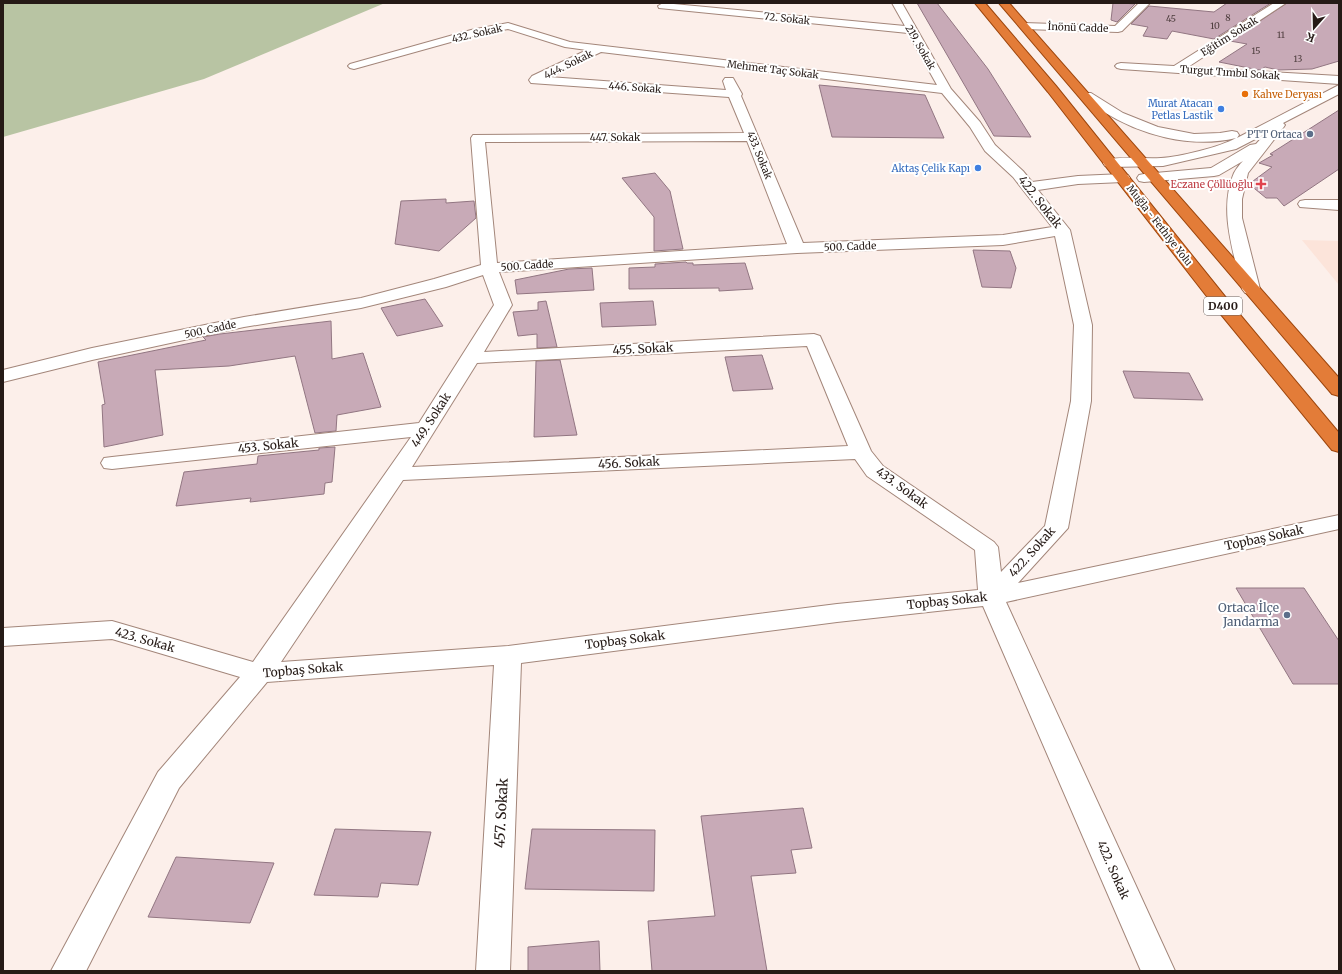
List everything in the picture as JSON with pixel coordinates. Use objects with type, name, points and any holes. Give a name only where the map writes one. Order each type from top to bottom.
[{"type":"highway","name":"Muğla - Fethiye Yolu","points":[[980,3],[1052,89],[1103,164],[1123,178],[1225,308],[1339,446]]},
{"type":"highway","name":"D400","points":[[1004,3],[1088,96],[1251,289],[1339,390]]},
{"type":"street","name":"219. Sokak","points":[[897,3],[946,90]]},
{"type":"street","name":"İnönü Cadde","points":[[1024,26],[1118,29],[1146,3]]},
{"type":"street","name":"Eğitim Sokak","points":[[1177,69],[1281,3]]},
{"type":"street","name":"72. Sokak","points":[[663,6],[911,30]]},
{"type":"street","name":"432. Sokak","points":[[354,66],[474,32],[508,26],[568,45],[601,48]]},
{"type":"street","name":"Mehmet Taç Sokak","points":[[601,48],[946,90]]},
{"type":"street","name":"444. Sokak","points":[[535,80],[601,48]]},
{"type":"street","name":"433. Sokak","points":[[720,62],[736,94],[797,248]]},
{"type":"street","name":"Turgut Tımbıl Sokak","points":[[1121,66],[1339,80]]},
{"type":"street","name":"446. Sokak","points":[[535,80],[736,94]]},
{"type":"street","points":[[1103,164],[1163,162],[1231,146],[1339,89]]},
{"type":"street","name":"422. Sokak","points":[[946,90],[975,125],[990,148],[1027,178],[1062,230],[1083,325],[1081,401],[1056,528],[991,597],[1158,971]]},
{"type":"street","points":[[1088,96],[1129,121],[1150,129],[1194,138],[1228,137],[1281,120]]},
{"type":"street","points":[[1251,289],[1234,218],[1235,199],[1241,173],[1281,120]]},
{"type":"street","name":"447. Sokak","points":[[478,138],[753,137]]},
{"type":"street","name":"449. Sokak","points":[[259,672],[398,474],[425,429],[472,358],[503,305],[489,268],[478,138]]},
{"type":"street","points":[[1027,178],[1078,180],[1156,177],[1214,172],[1263,144]]},
{"type":"street","points":[[1049,170],[1080,166]]},
{"type":"street","points":[[1305,204],[1339,205]]},
{"type":"street","name":"500. Cadde","points":[[3,376],[92,354],[244,322],[361,303],[440,283],[489,268],[797,248],[1003,240],[1062,230]]},
{"type":"street","name":"433. Sokak","points":[[814,340],[861,452],[875,471],[986,547],[991,597]]},
{"type":"street","name":"455. Sokak","points":[[472,358],[814,340]]},
{"type":"street","name":"453. Sokak","points":[[112,463],[425,429]]},
{"type":"street","name":"456. Sokak","points":[[398,474],[861,452]]},
{"type":"street","name":"Topbaş Sokak","points":[[68,971],[168,780],[259,672],[508,655],[837,612],[991,597],[1339,522]]},
{"type":"street","name":"423. Sokak","points":[[3,637],[112,630],[259,672]]},
{"type":"street","name":"457. Sokak","points":[[493,971],[508,655]]},
{"type":"shaded area","points":[[1302,240],[1339,241],[1339,285]]},
{"type":"green space","points":[[3,3],[385,3],[204,79],[3,137]]},
{"type":"building","points":[[917,3],[937,3],[988,69],[1031,137],[994,136]]},
{"type":"building","points":[[1113,3],[1135,4],[1117,22],[1111,20]]},
{"type":"building","points":[[1227,3],[1271,3],[1214,39],[1172,31],[1167,39],[1143,36],[1148,27],[1131,24],[1149,6],[1214,12]]},
{"type":"building","points":[[1287,3],[1339,3],[1339,61],[1312,69],[1278,70],[1265,67],[1260,70],[1219,62],[1247,44],[1230,41]]},
{"type":"building","points":[[819,85],[925,95],[944,138],[832,137]]},
{"type":"building","points":[[1339,110],[1339,169],[1284,206],[1277,198],[1266,198],[1249,184],[1272,167],[1259,163],[1273,155],[1270,154]]},
{"type":"building","points":[[655,173],[670,191],[683,249],[654,251],[654,217],[622,178]]},
{"type":"building","points":[[446,199],[446,203],[474,201],[476,218],[439,251],[395,244],[401,201]]},
{"type":"building","points":[[973,250],[1010,251],[1016,268],[1011,288],[982,287]]},
{"type":"building","points":[[693,263],[693,265],[745,263],[753,289],[719,291],[719,288],[629,289],[629,268],[655,267],[655,264]]},
{"type":"building","points":[[592,268],[594,290],[517,294],[515,280],[569,269]]},
{"type":"building","points":[[425,299],[443,326],[397,336],[381,308]]},
{"type":"building","points":[[546,301],[557,347],[537,348],[537,334],[518,336],[513,312],[538,310],[538,302]]},
{"type":"building","points":[[653,301],[656,325],[602,327],[600,303]]},
{"type":"building","points":[[331,321],[332,359],[363,353],[381,407],[337,415],[336,431],[315,433],[295,356],[229,366],[155,370],[163,435],[104,447],[102,405],[105,404],[98,362],[206,340],[203,337],[220,334]]},
{"type":"building","points":[[762,355],[773,389],[733,391],[725,357]]},
{"type":"building","points":[[560,360],[577,435],[534,437],[536,361]]},
{"type":"building","points":[[1123,371],[1189,373],[1203,400],[1134,398]]},
{"type":"building","points":[[335,447],[332,482],[325,483],[324,494],[250,502],[251,498],[176,506],[184,472],[257,464],[258,456]]},
{"type":"building","name":"Ortaca İlçe Jandarma","points":[[1236,588],[1304,588],[1339,641],[1339,684],[1293,684]]},
{"type":"building","points":[[803,808],[812,848],[791,850],[796,873],[751,876],[767,971],[652,971],[648,921],[715,916],[701,816]]},
{"type":"building","points":[[335,829],[431,832],[418,885],[381,883],[378,897],[314,895]]},
{"type":"building","points":[[532,829],[655,830],[654,891],[525,889]]},
{"type":"building","points":[[176,857],[274,863],[250,923],[148,917]]},
{"type":"building","points":[[599,941],[600,971],[528,971],[528,947]]},
{"type":"place","name":"Kahve Deryası","points":[[1245,94]]},
{"type":"place","name":"Murat Atacan Petlas Lastik","points":[[1221,109]]},
{"type":"place","name":"PTT Ortaca","points":[[1310,134]]},
{"type":"place","name":"Aktaş Çelik Kapı","points":[[978,168]]},
{"type":"place","name":"Eczane Çöllüoğlu","points":[[1261,184]]},
{"type":"place","name":"Ortaca İlçe Jandarma","points":[[1287,615]]}]
